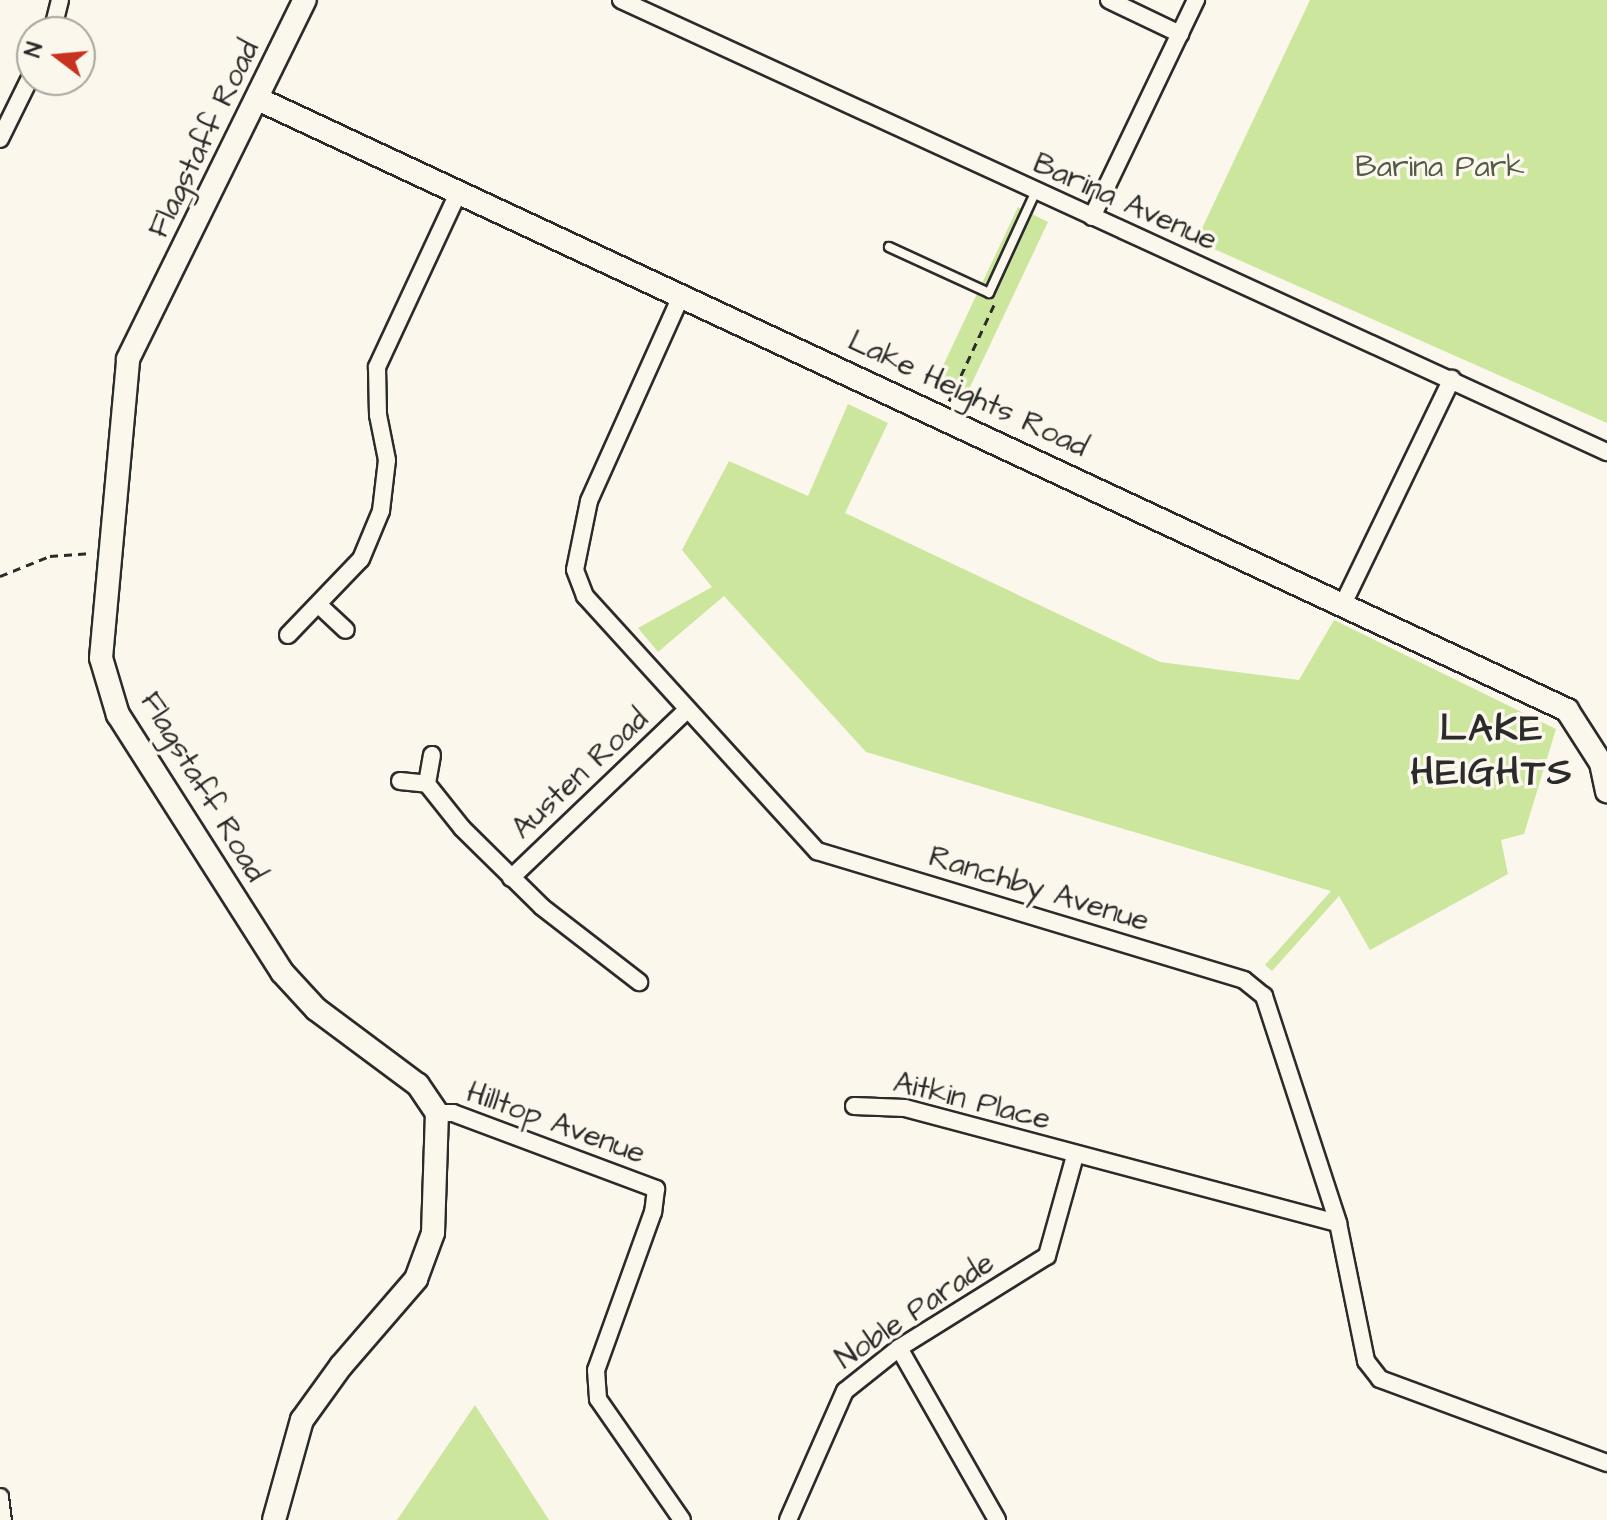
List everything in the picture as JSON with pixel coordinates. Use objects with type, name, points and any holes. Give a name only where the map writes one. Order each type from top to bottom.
[{"type":"main road","name":"Flagstaff Road","points":[[305,0],[128,359],[101,658],[118,715],[282,972],[316,1009],[418,1085],[437,1113]]},
{"type":"main road","name":"Lake Heights Road","points":[[258,99],[1344,602],[1567,710],[1601,763],[1607,791]]},
{"type":"main road","points":[[274,1520],[302,1420],[341,1366],[416,1279],[433,1233],[437,1113]]},
{"type":"street","name":"Barina Avenue","points":[[621,0],[1035,193],[1452,379],[1607,452]]},
{"type":"street","points":[[1109,0],[1180,34]]},
{"type":"street","points":[[1092,217],[1196,0]]},
{"type":"street","points":[[0,139],[21,96]]},
{"type":"street","points":[[288,635],[320,606],[361,559],[381,511],[387,460],[378,415],[377,367],[459,191]]},
{"type":"street","name":"Ranchby Avenue","points":[[682,294],[589,501],[575,570],[585,596],[817,851],[1244,980],[1264,996],[1338,1223],[1366,1361],[1380,1379],[1607,1463]]},
{"type":"street","points":[[1344,602],[1452,379]]},
{"type":"street","points":[[320,606],[346,630]]},
{"type":"street","name":"Austen Road","points":[[511,878],[687,710]]},
{"type":"street","points":[[427,784],[432,755]]},
{"type":"street","points":[[400,781],[427,784],[511,878],[639,982]]},
{"type":"street","name":"Aitkin Place","points":[[854,1106],[905,1108],[1075,1156],[1338,1223]]},
{"type":"street","name":"Hilltop Avenue","points":[[437,1113],[453,1113],[656,1189],[653,1212],[596,1370],[598,1399],[682,1520]]},
{"type":"street","name":"Noble Parade","points":[[788,1520],[845,1391],[899,1348],[1047,1256],[1075,1156]]},
{"type":"street","points":[[899,1348],[997,1520]]},
{"type":"street","points":[[0,1497],[3,1520]]},
{"type":"lane","points":[[889,247],[989,293],[1035,193]]},
{"type":"path","points":[[942,416],[1000,293]]},
{"type":"path","points":[[0,576],[50,556],[110,554]]},
{"type":"green space","name":"Barina Park","points":[[1310,0],[1607,0],[1607,423],[1196,241]]},
{"type":"green space","points":[[1018,207],[1048,222],[963,402],[933,387]]},
{"type":"green space","points":[[848,404],[888,423],[845,513],[1160,662],[1299,680],[1334,620],[1556,729],[1524,834],[1501,840],[1508,874],[1370,950],[1339,896],[1272,971],[1265,965],[1331,891],[866,752],[724,596],[658,652],[638,628],[712,587],[682,550],[729,461],[808,496]]},
{"type":"green space","points":[[475,1405],[549,1520],[397,1520]]},
{"type":"district","name":"LAKE HEIGHTS","points":[[1492,752]]}]
